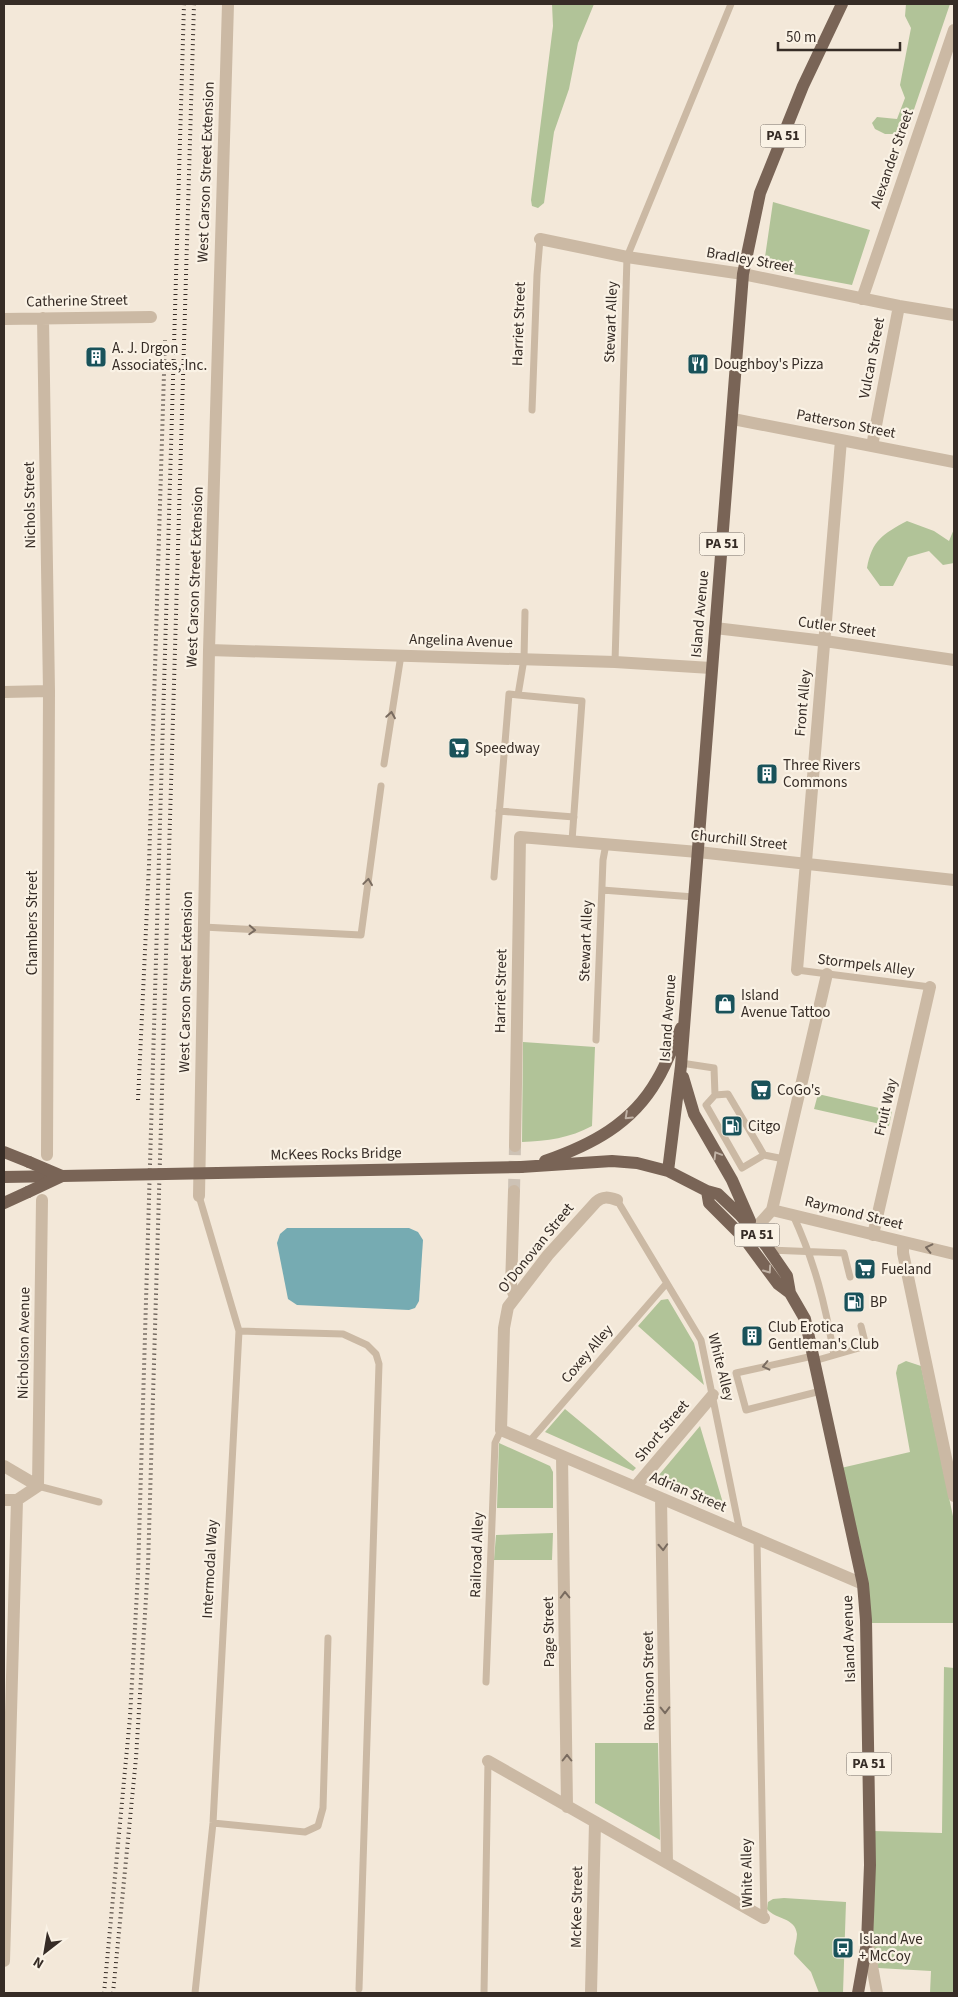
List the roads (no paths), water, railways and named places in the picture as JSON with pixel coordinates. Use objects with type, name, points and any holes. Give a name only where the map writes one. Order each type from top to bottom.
[{"type":"main road","name":"Island Avenue","points":[[842,4],[803,86],[760,193],[743,274],[681,1065],[668,1171],[707,1191],[718,1194],[754,1230],[787,1276],[790,1293],[805,1319],[863,1584],[866,1620],[869,1810],[867,1943],[858,1993]]},
{"type":"main road","points":[[526,1166],[591,1143],[629,1116],[658,1079],[684,1018]]},
{"type":"main road","points":[[681,1065],[694,1114],[732,1180],[754,1230]]},
{"type":"main road","points":[[4,1152],[58,1176]]},
{"type":"main road","name":"McKees Rocks Bridge","points":[[4,1177],[526,1166],[625,1161],[668,1171]]},
{"type":"main road","points":[[4,1203],[58,1176]]},
{"type":"main road","name":"Island Avenue","points":[[707,1191],[709,1203],[744,1238],[778,1284],[790,1293]]},
{"type":"street","name":"West Carson Street Extension","points":[[198,1152],[209,650],[228,4]]},
{"type":"street","name":"Alexander Street","points":[[862,299],[954,30]]},
{"type":"street","name":"Bradley Street","points":[[540,239],[627,257],[743,274],[862,299],[954,315]]},
{"type":"street","name":"Vulcan Street","points":[[872,446],[899,306]]},
{"type":"street","name":"Catherine Street","points":[[4,319],[151,317]]},
{"type":"street","name":"Nichols Street","points":[[43,318],[49,691]]},
{"type":"street","name":"Patterson Street","points":[[732,419],[954,462]]},
{"type":"street","name":"Front Alley","points":[[798,970],[841,440]]},
{"type":"street","name":"Cutler Street","points":[[715,628],[825,641],[954,660]]},
{"type":"street","name":"Angelina Avenue","points":[[209,650],[615,662],[711,668]]},
{"type":"street","points":[[4,692],[49,691]]},
{"type":"street","name":"Chambers Street","points":[[47,1155],[49,691]]},
{"type":"street","name":"Churchill Street","points":[[520,837],[698,852],[954,880]]},
{"type":"street","name":"Harriet Street","points":[[515,1146],[520,837]]},
{"type":"street","points":[[754,1230],[772,1210],[827,974]]},
{"type":"street","name":"Fruit Way","points":[[873,1235],[930,987]]},
{"type":"street","name":"Intermodal Way","points":[[198,1152],[199,1196]]},
{"type":"street","points":[[514,1191],[510,1286],[515,1296]]},
{"type":"street","name":"O'Donovan Street","points":[[501,1430],[504,1328],[508,1307],[515,1296],[596,1202],[602,1198],[609,1197],[617,1200]]},
{"type":"street","name":"Nicholson Avenue","points":[[38,1486],[42,1200]]},
{"type":"street","name":"Raymond Street","points":[[772,1210],[954,1254]]},
{"type":"street","points":[[903,1242],[903,1253],[954,1496]]},
{"type":"street","name":"Short Street","points":[[635,1487],[713,1395]]},
{"type":"street","name":"Adrian Street","points":[[501,1430],[863,1584]]},
{"type":"street","name":"Page Street","points":[[562,1456],[567,1807]]},
{"type":"street","points":[[4,1466],[38,1486],[18,1500],[4,1500]]},
{"type":"street","name":"Robinson Street","points":[[661,1498],[667,1862]]},
{"type":"street","points":[[4,1961],[18,1500]]},
{"type":"street","name":"White Alley","points":[[488,1761],[764,1918]]},
{"type":"street","name":"McKee Street","points":[[591,1993],[595,1822]]},
{"type":"street","points":[[867,1943],[877,1993]]},
{"type":"lane","name":"Stewart Alley","points":[[615,662],[627,257],[732,4]]},
{"type":"lane","name":"Harriet Street","points":[[532,410],[540,239]]},
{"type":"lane","points":[[518,695],[524,659],[524,612]]},
{"type":"lane","points":[[384,764],[401,655]]},
{"type":"lane","points":[[494,877],[509,694],[582,701],[572,841]]},
{"type":"lane","points":[[203,927],[361,935],[381,786]]},
{"type":"lane","points":[[498,811],[574,817]]},
{"type":"lane","name":"Stewart Alley","points":[[596,1040],[603,860],[606,844]]},
{"type":"lane","points":[[602,890],[694,897]]},
{"type":"lane","name":"Stormpels Alley","points":[[798,970],[930,987]]},
{"type":"lane","points":[[681,1065],[714,1068],[715,1095]]},
{"type":"lane","points":[[742,1168],[706,1105],[715,1095],[728,1094],[764,1155]]},
{"type":"lane","points":[[732,1180],[742,1168],[764,1155],[784,1160]]},
{"type":"lane","name":"Intermodal Way","points":[[195,1993],[213,1823],[239,1331],[199,1196]]},
{"type":"lane","name":"White Alley","points":[[617,1200],[701,1340],[740,1532]]},
{"type":"lane","points":[[793,1215],[809,1250],[824,1296],[834,1355]]},
{"type":"lane","points":[[769,1250],[809,1250],[844,1253],[850,1277]]},
{"type":"lane","name":"Coxey Alley","points":[[529,1442],[666,1284]]},
{"type":"lane","points":[[821,1391],[746,1410],[736,1373],[834,1355],[866,1346],[861,1326]]},
{"type":"lane","points":[[239,1331],[343,1334],[368,1345],[376,1354],[379,1364],[359,1989]]},
{"type":"lane","name":"Railroad Alley","points":[[486,1682],[495,1443],[501,1430]]},
{"type":"lane","points":[[38,1486],[99,1502]]},
{"type":"lane","name":"White Alley","points":[[756,1539],[764,1918]]},
{"type":"lane","points":[[213,1823],[305,1832],[318,1826],[323,1808],[328,1638]]},
{"type":"lane","points":[[484,1993],[488,1761]]},
{"type":"water","points":[[287,1228],[409,1228],[418,1232],[423,1240],[419,1301],[415,1308],[409,1310],[297,1305],[288,1299],[277,1243],[280,1234]]},
{"type":"tunnel","points":[[514,1191],[515,1146]]},
{"type":"railway","points":[[104,1993],[130,1717],[138,1574],[184,4]]},
{"type":"railway","points":[[113,1993],[136,1758],[148,1566],[194,4]]},
{"type":"railway","points":[[138,1100],[149,865],[165,340]]},
{"type":"place","name":"A. J. Drgon Associates, Inc.","points":[[96,357]]},
{"type":"place","name":"Doughboy's Pizza","points":[[698,364]]},
{"type":"place","name":"Speedway","points":[[459,748]]},
{"type":"place","name":"Three Rivers Commons","points":[[767,774]]},
{"type":"place","name":"Island Avenue Tattoo","points":[[725,1004]]},
{"type":"place","name":"CoGo's","points":[[761,1090]]},
{"type":"place","name":"Citgo","points":[[732,1126]]},
{"type":"place","name":"Fueland","points":[[865,1269]]},
{"type":"place","name":"BP","points":[[854,1302]]},
{"type":"place","name":"Club Erotica Gentleman's Club","points":[[752,1336]]},
{"type":"place","name":"Island Ave + McCoy","points":[[843,1948]]}]
